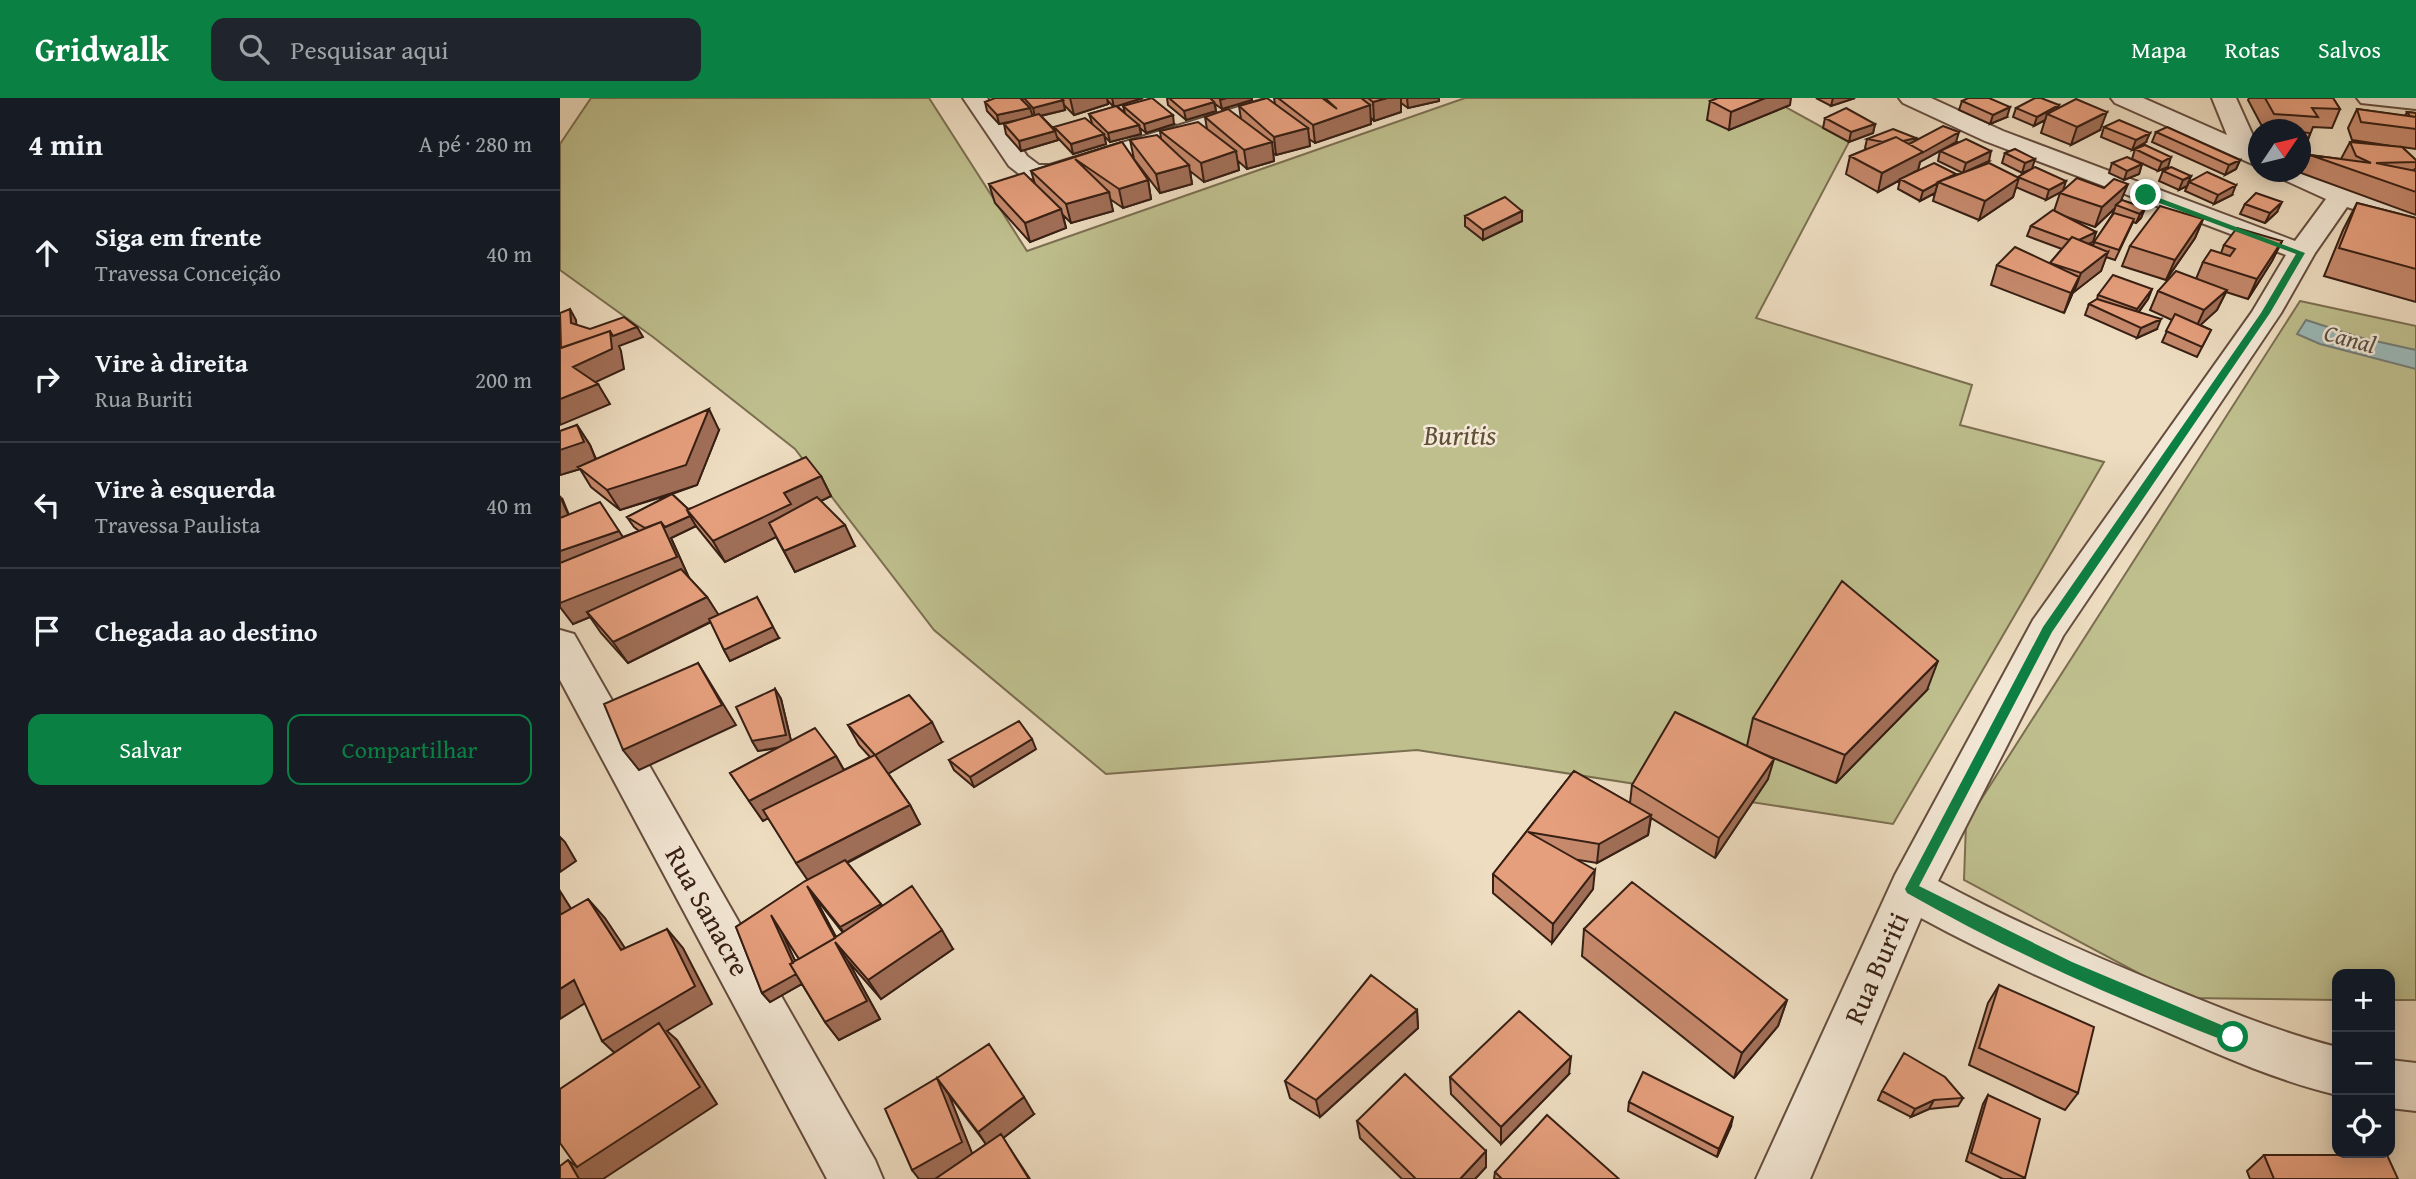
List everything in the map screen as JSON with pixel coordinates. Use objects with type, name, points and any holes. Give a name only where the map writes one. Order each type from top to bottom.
[{"type":"street","points":[[975,98],[1018,161],[1032,172],[1051,173],[1293,98]]},
{"type":"street","points":[[1911,98],[1994,136],[2301,253]]},
{"type":"street","points":[[2123,98],[2248,154]]},
{"type":"street","points":[[2224,98],[2248,146]]},
{"type":"street","points":[[2369,98],[2416,102]]},
{"type":"street","points":[[2310,182],[2341,196],[2416,221]]},
{"type":"street","name":"Rua Buriti","points":[[1783,1179],[1911,889],[2047,630],[2266,313],[2301,253],[2341,196]]},
{"type":"street","name":"Rua Sanacre","points":[[560,644],[856,1179]]},
{"type":"street","points":[[1911,889],[1993,931],[2136,996],[2233,1037],[2332,1069]]},
{"type":"green space","name":"Buritis","points":[[591,98],[929,98],[1027,251],[1465,98],[1769,98],[1849,142],[1756,318],[1972,385],[1960,425],[2104,462],[1893,824],[1417,750],[1106,774],[934,630],[795,449],[653,337],[560,270],[560,144]]},
{"type":"green space","points":[[2300,301],[2416,326],[2416,1000],[2395,1000],[2395,969],[2332,969],[2332,1000],[2185,998],[1964,880],[1966,823]]},
{"type":"water","name":"Canal","points":[[2306,320],[2362,338],[2416,350],[2416,369],[2320,344],[2297,334]]},
{"type":"building","points":[[995,98],[1020,98],[1030,108],[997,115],[985,102]]},
{"type":"building","points":[[1024,98],[1060,98],[1063,100],[1033,108]]},
{"type":"building","points":[[1152,98],[1173,115],[1144,124],[1123,106]]},
{"type":"building","points":[[1169,98],[1210,98],[1214,102],[1184,111]]},
{"type":"building","points":[[1267,98],[1308,128],[1274,137],[1239,106]]},
{"type":"building","points":[[1278,98],[1322,98],[1337,109],[1325,98],[1361,98],[1370,105],[1313,125]]},
{"type":"building","points":[[1368,98],[1387,98],[1373,102]]},
{"type":"building","points":[[1718,98],[1765,98],[1731,112],[1710,101]]},
{"type":"building","points":[[1968,98],[1989,98],[2010,107],[1993,115],[1962,101]]},
{"type":"building","points":[[2035,98],[2059,105],[2037,117],[2016,108]]},
{"type":"building","points":[[2265,98],[2333,98],[2340,109],[2312,108],[2318,117],[2274,114]]},
{"type":"building","points":[[2076,99],[2107,112],[2077,127],[2047,114]]},
{"type":"building","points":[[1116,106],[1139,125],[1108,133],[1089,114]]},
{"type":"building","points":[[1846,108],[1875,124],[1851,132],[1825,118]]},
{"type":"building","points":[[1228,109],[1272,142],[1244,150],[1205,117]]},
{"type":"building","points":[[2357,109],[2416,117],[2416,129],[2361,122]]},
{"type":"building","points":[[1039,114],[1055,131],[1019,141],[1004,124]]},
{"type":"building","points":[[1085,118],[1104,134],[1071,144],[1054,127]]},
{"type":"building","points":[[2119,120],[2150,133],[2136,140],[2104,127]]},
{"type":"building","points":[[1198,122],[1236,151],[1201,163],[1160,131]]},
{"type":"building","points":[[1943,126],[1959,132],[1922,153],[1909,144]]},
{"type":"building","points":[[2167,127],[2240,160],[2229,165],[2156,132]]},
{"type":"building","points":[[1893,129],[1916,138],[1903,141],[1896,137],[1883,142],[1867,139]]},
{"type":"building","points":[[1157,135],[1189,165],[1156,174],[1130,140]]},
{"type":"building","points":[[1896,137],[1923,152],[1882,173],[1850,156]]},
{"type":"building","points":[[1966,139],[1991,151],[1966,163],[1940,151]]},
{"type":"building","points":[[1122,142],[1148,180],[1119,189],[1075,159],[1109,192],[1066,204],[1031,171]]},
{"type":"building","points":[[2350,142],[2402,147],[2416,162],[2376,163],[2416,171],[2416,192],[2311,155],[2371,163],[2356,156]]},
{"type":"building","points":[[2145,145],[2171,157],[2162,162],[2135,149]]},
{"type":"building","points":[[2015,149],[2035,159],[2025,163],[2005,153]]},
{"type":"building","points":[[2127,157],[2142,164],[2127,171],[2112,163]]},
{"type":"building","points":[[1934,163],[1956,174],[1923,191],[1900,179]]},
{"type":"building","points":[[1989,163],[2019,178],[1985,201],[1938,182]]},
{"type":"building","points":[[2035,167],[2066,181],[2049,190],[2018,177]]},
{"type":"building","points":[[2171,167],[2191,176],[2183,180],[2163,171]]},
{"type":"building","points":[[2207,172],[2236,185],[2218,195],[2189,182]]},
{"type":"building","points":[[1024,173],[1061,209],[1025,223],[989,184]]},
{"type":"building","points":[[2077,178],[2104,188],[2114,179],[2128,184],[2102,207],[2060,193]]},
{"type":"building","points":[[2256,193],[2282,202],[2270,213],[2245,204]]},
{"type":"building","points":[[1505,197],[1522,211],[1483,230],[1465,216]]},
{"type":"building","points":[[2122,200],[2145,208],[2140,214],[2116,205]]},
{"type":"building","points":[[2357,203],[2416,218],[2416,269],[2339,248]]},
{"type":"building","points":[[2160,206],[2203,219],[2175,260],[2130,246]]},
{"type":"building","points":[[2053,210],[2096,232],[2079,240],[2072,237],[2069,240],[2031,226]]},
{"type":"building","points":[[2114,213],[2134,219],[2119,250],[2094,242]]},
{"type":"building","points":[[2237,228],[2282,241],[2257,279],[2203,262],[2211,250],[2230,256],[2235,249],[2224,245]]},
{"type":"building","points":[[2072,237],[2108,252],[2081,273],[2050,263]]},
{"type":"building","points":[[2015,247],[2079,277],[2071,293],[1997,265]]},
{"type":"building","points":[[2176,271],[2227,290],[2204,310],[2158,291]]},
{"type":"building","points":[[2113,275],[2152,289],[2137,309],[2098,295]]},
{"type":"building","points":[[2097,299],[2161,319],[2141,328],[2089,304]]},
{"type":"building","points":[[570,309],[571,323],[590,329],[624,317],[637,327],[613,336],[610,331],[561,348],[560,313]]},
{"type":"building","points":[[2175,314],[2211,330],[2202,347],[2166,331]]},
{"type":"building","points":[[610,331],[612,349],[573,367],[598,384],[560,399],[560,348]]},
{"type":"building","points":[[709,409],[686,465],[607,490],[578,467]]},
{"type":"building","points":[[577,425],[584,442],[560,450],[560,431]]},
{"type":"building","points":[[806,457],[821,476],[784,493],[791,504],[713,541],[687,510]]},
{"type":"building","points":[[672,494],[688,509],[690,516],[665,527],[661,522],[645,528],[627,517]]},
{"type":"building","points":[[817,497],[845,525],[784,551],[769,523]]},
{"type":"building","points":[[600,502],[619,531],[560,551],[560,518]]},
{"type":"building","points":[[661,522],[677,557],[560,603],[560,563]]},
{"type":"building","points":[[681,569],[707,597],[613,642],[587,612]]},
{"type":"building","points":[[1842,581],[1938,661],[1845,755],[1753,718]]},
{"type":"building","points":[[757,597],[773,627],[724,650],[709,619]]},
{"type":"building","points":[[698,663],[722,705],[623,750],[604,704]]},
{"type":"building","points":[[775,689],[786,735],[752,741],[736,707]]},
{"type":"building","points":[[909,695],[932,722],[875,755],[848,725]]},
{"type":"building","points":[[1675,712],[1774,759],[1719,838],[1632,785]]},
{"type":"building","points":[[1019,721],[1032,739],[970,777],[949,760]]},
{"type":"building","points":[[815,728],[836,756],[749,801],[730,773]]},
{"type":"building","points":[[875,755],[910,805],[796,863],[763,810]]},
{"type":"building","points":[[1574,771],[1651,815],[1599,844],[1528,832],[1595,870],[1553,924],[1493,874]]},
{"type":"building","points":[[845,860],[881,904],[840,927],[807,886],[835,938],[799,959],[771,915],[796,974],[762,993],[736,927],[805,881]]},
{"type":"building","points":[[1632,882],[1787,1000],[1742,1053],[1584,929]]},
{"type":"building","points":[[912,886],[942,930],[868,980],[835,942],[867,1001],[825,1022],[790,964]]},
{"type":"building","points":[[588,899],[621,950],[667,929],[695,986],[602,1041],[574,980],[560,989],[560,915]]},
{"type":"building","points":[[1371,975],[1417,1010],[1316,1100],[1285,1081]]},
{"type":"building","points":[[1999,985],[2094,1027],[2078,1093],[1979,1048]]},
{"type":"building","points":[[1519,1011],[1571,1057],[1501,1127],[1450,1077]]},
{"type":"building","points":[[659,1023],[700,1087],[577,1167],[560,1143],[560,1089]]},
{"type":"building","points":[[989,1044],[1024,1097],[978,1132],[937,1078]]},
{"type":"building","points":[[1904,1053],[1945,1077],[1963,1098],[1934,1100],[1915,1109],[1882,1091]]},
{"type":"building","points":[[1643,1072],[1733,1117],[1719,1149],[1629,1102]]},
{"type":"building","points":[[1405,1074],[1486,1151],[1460,1179],[1416,1179],[1357,1121]]},
{"type":"building","points":[[937,1078],[962,1142],[912,1170],[885,1109]]},
{"type":"building","points":[[1988,1095],[2040,1119],[2025,1178],[1971,1153]]},
{"type":"building","points":[[1547,1115],[1619,1179],[1502,1179],[1495,1172]]},
{"type":"building","points":[[1001,1134],[1029,1179],[935,1179]]},
{"type":"building","points":[[2264,1155],[2388,1158],[2398,1179],[2274,1179]]},
{"type":"building","points":[[568,1160],[579,1179],[560,1179],[560,1166]]},
{"type":"route","points":[[2146,195],[2301,253],[2266,313],[2047,630],[1911,889],[2067,966],[2233,1037]]}]
